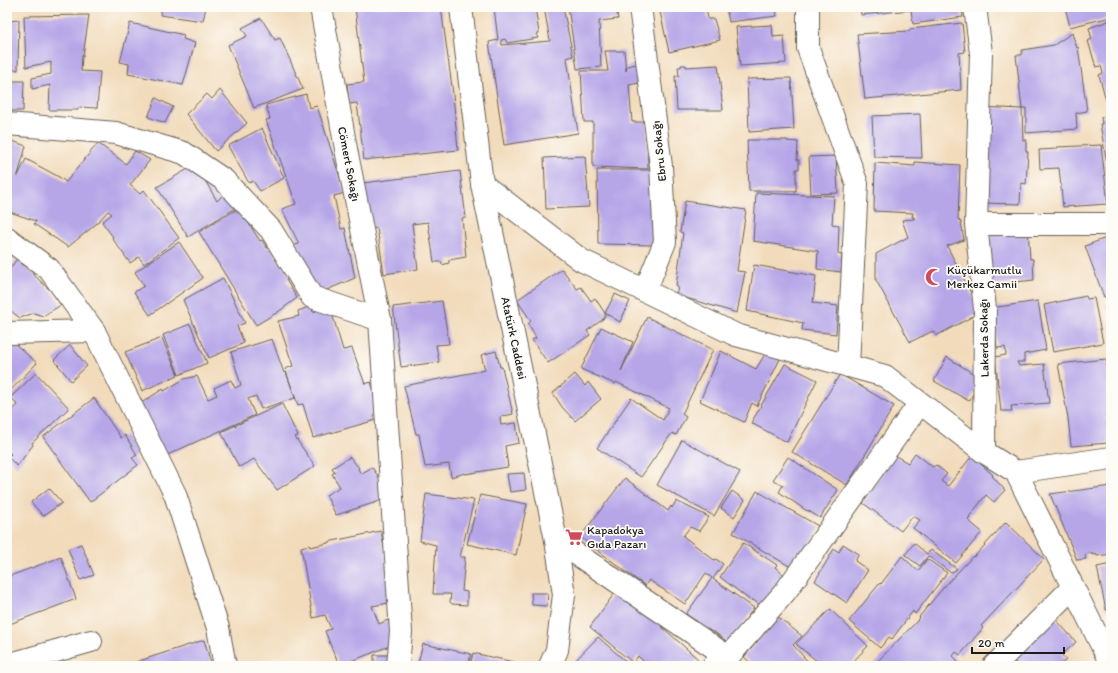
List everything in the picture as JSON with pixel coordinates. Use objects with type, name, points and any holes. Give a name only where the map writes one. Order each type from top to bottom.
[{"type":"street","name":"Cömert Sokağı","points":[[320,7],[380,320],[401,632],[398,666]]},
{"type":"street","name":"Atatürk Caddesi","points":[[461,7],[482,184],[556,540],[564,595],[557,650],[550,666]]},
{"type":"street","name":"Ebru Sokağı","points":[[640,7],[661,166],[665,242],[645,291]]},
{"type":"street","points":[[808,7],[808,48],[857,184],[848,366]]},
{"type":"street","name":"Lakerda Sokağı","points":[[976,7],[981,53],[976,224],[985,309],[984,452]]},
{"type":"street","points":[[7,124],[116,134],[184,153],[224,180],[271,230],[312,297],[380,320]]},
{"type":"street","points":[[482,184],[581,260],[736,335],[885,376],[984,452],[1016,472],[1111,664]]},
{"type":"street","points":[[976,224],[1111,224]]},
{"type":"street","points":[[7,238],[49,269],[94,331],[175,494],[218,628],[225,666]]},
{"type":"street","points":[[7,333],[94,331]]},
{"type":"street","points":[[556,540],[720,661],[785,592],[920,403]]},
{"type":"street","points":[[1016,472],[1111,458]]},
{"type":"street","points":[[994,666],[1073,587]]},
{"type":"street","points":[[7,665],[90,641]]},
{"type":"building","points":[[162,7],[206,7],[203,21],[160,15]]},
{"type":"building","points":[[355,7],[441,7],[453,94],[458,150],[364,160],[357,103],[349,104],[347,84],[364,82]]},
{"type":"building","points":[[494,7],[535,7],[539,33],[536,34],[538,38],[507,43],[505,39],[501,40],[502,45],[550,41],[544,7],[563,7],[573,56],[567,58],[578,133],[504,145],[489,42],[498,40]]},
{"type":"building","points":[[568,7],[616,7],[618,19],[599,21],[601,67],[577,69]]},
{"type":"building","points":[[659,7],[706,7],[708,19],[714,19],[720,40],[669,52]]},
{"type":"building","points":[[726,7],[776,7],[777,16],[729,22]]},
{"type":"building","points":[[860,7],[962,7],[963,17],[913,24],[911,10],[861,15]]},
{"type":"building","points":[[1065,7],[1111,7],[1111,17],[1070,27]]},
{"type":"building","points":[[89,15],[81,71],[100,72],[97,108],[79,107],[78,110],[49,110],[50,85],[32,89],[32,78],[51,74],[51,62],[26,67],[24,16]]},
{"type":"building","points":[[261,18],[275,40],[280,38],[303,89],[254,108],[228,45],[247,36],[242,28]]},
{"type":"building","points":[[19,20],[18,70],[7,69],[7,21]]},
{"type":"building","points":[[1111,20],[1111,99],[1106,100],[1099,75],[1103,73],[1101,66],[1096,67],[1088,41],[1092,39],[1089,28]]},
{"type":"building","points":[[130,23],[184,35],[183,39],[195,43],[183,85],[128,74],[129,64],[120,62]]},
{"type":"building","points":[[962,23],[965,52],[959,53],[961,90],[865,99],[857,34],[910,31],[910,29]]},
{"type":"building","points":[[772,25],[773,37],[784,36],[786,63],[740,66],[736,27]]},
{"type":"building","points":[[1072,33],[1077,48],[1078,47],[1087,111],[1076,113],[1077,129],[1026,133],[1026,108],[1022,109],[1016,55],[1022,55],[1022,50],[1054,45]]},
{"type":"building","points":[[605,51],[624,51],[626,71],[627,66],[642,63],[645,82],[629,85],[632,122],[647,122],[648,169],[593,167],[593,122],[584,122],[581,71],[608,71]]},
{"type":"building","points":[[681,65],[686,65],[686,67],[718,65],[723,110],[677,110],[675,76],[679,76],[678,67],[681,67]]},
{"type":"building","points":[[791,78],[794,129],[749,132],[747,79]]},
{"type":"building","points":[[7,81],[24,81],[23,111],[7,111]]},
{"type":"building","points":[[220,90],[247,123],[216,151],[186,114],[207,94],[212,99]]},
{"type":"building","points":[[306,94],[309,108],[317,106],[345,193],[334,196],[341,229],[345,228],[355,278],[317,294],[293,246],[299,244],[282,209],[296,204],[266,120],[270,119],[266,105]]},
{"type":"building","points":[[156,98],[173,107],[165,123],[148,117]]},
{"type":"building","points":[[981,107],[1022,109],[1023,140],[1026,140],[1026,151],[1028,152],[1026,184],[1021,183],[1020,204],[982,203]]},
{"type":"building","points":[[920,114],[922,158],[874,157],[872,116]]},
{"type":"building","points":[[1111,116],[1111,163],[1107,164],[1100,124],[1102,124],[1101,117]]},
{"type":"building","points":[[262,128],[284,178],[260,191],[253,181],[249,183],[228,146]]},
{"type":"building","points":[[7,139],[26,146],[17,178],[26,159],[66,182],[98,143],[126,164],[135,151],[150,160],[130,185],[140,194],[144,190],[179,238],[144,264],[139,257],[130,263],[102,222],[112,214],[108,211],[95,225],[68,247],[34,224],[36,221],[7,211]]},
{"type":"building","points":[[747,140],[787,140],[798,142],[797,160],[799,160],[799,169],[796,169],[796,191],[749,191]]},
{"type":"building","points":[[1101,145],[1108,204],[1063,207],[1059,168],[1040,169],[1039,150],[1057,149],[1057,147]]},
{"type":"building","points":[[585,156],[589,207],[546,209],[544,158]]},
{"type":"building","points":[[836,156],[838,193],[811,194],[809,157]]},
{"type":"building","points":[[915,162],[960,165],[958,219],[961,222],[964,240],[947,246],[978,307],[977,314],[936,336],[933,331],[910,342],[876,280],[876,254],[908,237],[902,220],[914,219],[914,217],[912,217],[913,213],[874,211],[875,163],[915,166]]},
{"type":"building","points":[[193,166],[200,172],[217,201],[224,194],[239,206],[188,237],[157,187]]},
{"type":"building","points":[[1107,167],[1111,167],[1111,186],[1110,186]]},
{"type":"building","points":[[597,170],[654,170],[654,245],[598,244]]},
{"type":"building","points":[[460,171],[466,218],[462,218],[466,257],[449,260],[449,263],[442,265],[442,262],[434,262],[428,222],[412,224],[418,269],[384,274],[377,228],[369,229],[363,183]]},
{"type":"building","points":[[756,193],[834,196],[832,224],[839,225],[838,254],[842,255],[841,272],[817,269],[818,251],[753,241]]},
{"type":"building","points":[[685,201],[746,210],[737,271],[745,272],[737,313],[676,295],[683,233],[680,232]]},
{"type":"building","points":[[239,208],[260,241],[262,240],[267,248],[270,246],[290,277],[286,280],[297,298],[278,312],[256,325],[199,232]]},
{"type":"building","points":[[1028,227],[1030,259],[1033,259],[1034,280],[988,285],[986,230]]},
{"type":"building","points":[[1111,236],[1111,295],[1104,297],[1085,246]]},
{"type":"building","points":[[179,242],[203,278],[150,315],[134,292],[144,286],[135,272]]},
{"type":"building","points":[[7,248],[13,253],[7,262]]},
{"type":"building","points":[[17,259],[52,292],[61,305],[43,316],[34,313],[20,318],[7,308],[7,272]]},
{"type":"building","points":[[754,265],[816,276],[813,303],[838,306],[836,334],[802,330],[803,323],[747,311]]},
{"type":"building","points":[[562,269],[577,289],[581,287],[591,301],[595,298],[606,315],[587,331],[590,335],[548,363],[532,340],[536,338],[528,324],[531,321],[517,300]]},
{"type":"building","points":[[223,278],[245,323],[237,326],[244,343],[209,358],[183,300]]},
{"type":"building","points":[[615,294],[630,301],[620,322],[605,313]]},
{"type":"building","points":[[1086,296],[1087,299],[1094,298],[1103,343],[1053,352],[1044,305]]},
{"type":"building","points":[[442,301],[449,344],[436,345],[439,362],[401,367],[393,307]]},
{"type":"building","points":[[1038,301],[1046,350],[1024,354],[1024,362],[1017,362],[1019,366],[1044,364],[1049,403],[1011,406],[1012,411],[1001,411],[995,357],[1006,355],[1005,347],[997,348],[993,309]]},
{"type":"building","points":[[1111,304],[1111,309],[1107,310],[1106,305]]},
{"type":"building","points":[[311,306],[313,312],[324,308],[331,310],[343,350],[352,348],[365,384],[371,382],[382,416],[376,420],[313,438],[303,404],[298,405],[285,369],[293,366],[278,321],[299,316],[298,311]]},
{"type":"building","points":[[647,317],[713,350],[682,414],[686,417],[676,435],[672,433],[641,477],[597,448],[631,398],[663,420],[669,408],[616,382],[615,384],[581,369],[601,327],[633,342],[621,371]]},
{"type":"building","points":[[190,324],[207,363],[179,375],[163,335]]},
{"type":"building","points":[[7,337],[37,363],[7,394]]},
{"type":"building","points":[[162,338],[178,375],[142,391],[125,352]]},
{"type":"building","points":[[272,339],[295,398],[261,409],[256,396],[248,399],[255,415],[165,456],[138,405],[163,389],[164,391],[184,379],[197,376],[208,399],[217,395],[214,388],[231,380],[235,388],[241,385],[231,352]]},
{"type":"building","points":[[70,345],[87,366],[71,381],[54,360]]},
{"type":"building","points":[[496,351],[500,367],[502,367],[513,414],[500,417],[501,425],[516,423],[519,443],[505,446],[508,467],[465,473],[451,477],[449,464],[425,467],[419,434],[416,434],[404,386],[485,370],[481,355]]},
{"type":"building","points":[[721,351],[756,369],[765,354],[780,359],[757,406],[752,403],[744,422],[700,401]]},
{"type":"building","points":[[947,357],[977,376],[981,381],[969,401],[934,381]]},
{"type":"building","points":[[1106,359],[1111,396],[1111,414],[1106,414],[1109,443],[1071,446],[1068,418],[1058,364]]},
{"type":"building","points":[[785,364],[817,380],[787,442],[751,423]]},
{"type":"building","points":[[36,373],[69,408],[32,443],[33,445],[17,466],[8,457],[11,454],[7,450],[7,414],[17,405],[11,397]]},
{"type":"building","points":[[575,374],[585,386],[588,382],[601,399],[575,421],[562,407],[553,393]]},
{"type":"building","points":[[840,374],[894,406],[847,485],[792,452]]},
{"type":"building","points":[[94,398],[121,438],[125,435],[137,455],[132,458],[138,465],[90,502],[43,437]]},
{"type":"building","points":[[282,404],[298,436],[295,437],[315,466],[277,490],[254,459],[239,467],[221,432]]},
{"type":"building","points":[[682,440],[740,472],[714,516],[657,485]]},
{"type":"building","points":[[915,453],[933,467],[936,465],[947,474],[941,481],[948,486],[972,456],[993,475],[992,476],[1005,490],[994,502],[986,495],[969,517],[970,518],[968,520],[982,532],[956,563],[913,528],[920,520],[913,516],[901,531],[863,503],[894,455],[908,463]]},
{"type":"building","points":[[350,457],[359,468],[358,469],[361,474],[372,467],[390,495],[377,502],[336,515],[326,495],[340,487],[332,474],[335,472],[332,468]]},
{"type":"building","points":[[788,457],[838,490],[820,518],[779,492],[783,485],[773,480]]},
{"type":"building","points":[[524,473],[526,490],[510,492],[507,474]]},
{"type":"building","points":[[625,478],[668,511],[671,506],[672,508],[676,501],[709,517],[699,531],[690,527],[683,536],[714,560],[716,559],[723,564],[713,579],[754,608],[729,643],[713,631],[711,634],[696,624],[698,622],[686,614],[712,578],[706,573],[685,604],[649,580],[645,586],[580,537]]},
{"type":"building","points":[[1111,486],[1111,554],[1097,556],[1096,554],[1092,555],[1092,553],[1088,553],[1085,555],[1086,559],[1077,560],[1050,494]]},
{"type":"building","points":[[49,488],[62,503],[43,516],[31,502]]},
{"type":"building","points":[[732,491],[745,500],[734,517],[721,508]]},
{"type":"building","points":[[757,491],[820,527],[796,570],[733,533]]},
{"type":"building","points":[[426,494],[474,500],[460,557],[465,557],[462,591],[467,592],[467,605],[452,604],[450,602],[451,594],[433,594],[436,545],[420,541]]},
{"type":"building","points":[[480,495],[527,504],[516,555],[467,544]]},
{"type":"building","points":[[1006,522],[1044,559],[981,626],[983,628],[960,655],[956,652],[953,656],[958,661],[953,666],[873,666],[920,618],[919,617],[943,588]]},
{"type":"building","points":[[381,531],[394,602],[372,606],[379,624],[388,620],[397,643],[339,666],[325,631],[331,629],[325,615],[313,618],[301,547],[309,545],[310,547]]},
{"type":"building","points":[[743,543],[777,565],[775,567],[784,575],[761,606],[752,599],[751,601],[720,577]]},
{"type":"building","points":[[914,543],[927,554],[931,550],[957,569],[951,573],[928,556],[920,566],[905,555]]},
{"type":"building","points":[[81,544],[94,575],[80,580],[68,549]]},
{"type":"building","points":[[843,544],[859,554],[855,561],[868,570],[847,603],[815,581],[834,549],[839,552]]},
{"type":"building","points":[[902,556],[918,571],[927,559],[947,573],[915,614],[913,611],[892,639],[889,637],[880,648],[849,621],[880,583],[881,584]]},
{"type":"building","points":[[61,557],[76,599],[7,625],[7,577]]},
{"type":"building","points":[[1111,564],[1111,609],[1106,610],[1097,567]]},
{"type":"building","points":[[619,587],[664,622],[661,626],[698,659],[692,666],[648,666],[638,656],[633,663],[590,627]]},
{"type":"building","points":[[531,593],[548,593],[547,606],[532,605]]},
{"type":"building","points":[[830,609],[868,646],[849,666],[823,666],[796,644]]},
{"type":"building","points":[[1051,614],[1076,642],[1062,655],[1066,660],[1059,666],[1018,666],[1011,658]]},
{"type":"building","points":[[778,617],[802,636],[793,645],[812,666],[752,666],[753,665],[744,657]]},
{"type":"building","points":[[598,637],[631,666],[570,666]]},
{"type":"building","points":[[204,640],[212,666],[137,666],[136,662]]},
{"type":"building","points":[[423,644],[471,654],[468,666],[417,666]]},
{"type":"building","points":[[473,653],[527,665],[527,666],[470,666]]},
{"type":"building","points":[[374,655],[392,655],[391,666],[374,666]]},
{"type":"place","name":"Küçükarmutlu Merkez Camii","points":[[934,277]]},
{"type":"place","name":"Kapadokya Gıda Pazarı","points":[[574,537]]}]
